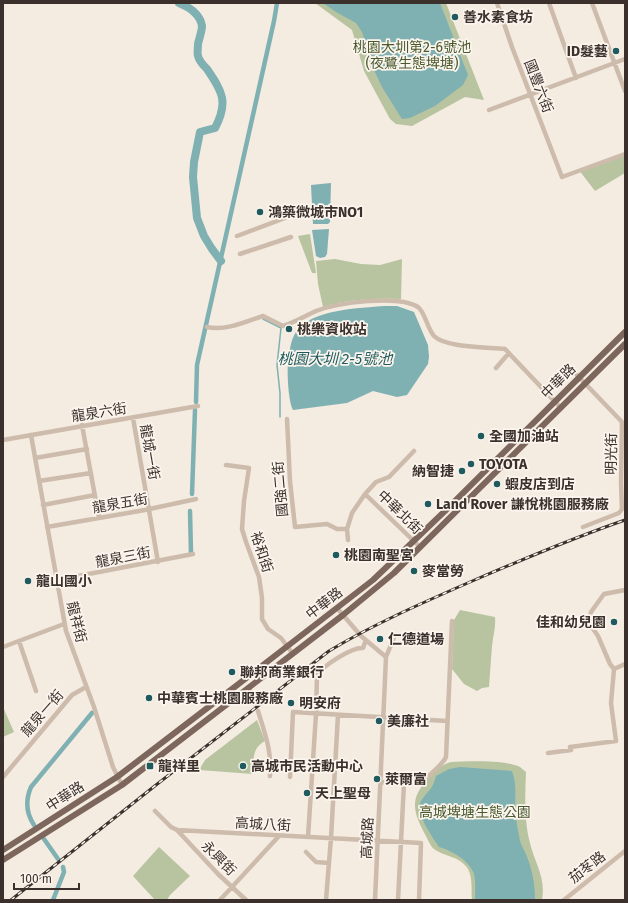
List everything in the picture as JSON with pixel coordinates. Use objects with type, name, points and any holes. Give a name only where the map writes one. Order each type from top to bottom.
[{"type":"main road","name":"中華路","points":[[3,850],[117,777],[287,647],[380,573],[555,401],[577,376],[625,332]]},
{"type":"main road","name":"中華路","points":[[3,860],[122,785],[293,654],[394,573],[625,344]]},
{"type":"street","name":"國豐六街","points":[[497,3],[562,177],[625,154]]},
{"type":"street","points":[[550,3],[576,78]]},
{"type":"street","points":[[592,3],[625,91]]},
{"type":"street","points":[[489,110],[625,59]]},
{"type":"street","points":[[237,236],[285,218]]},
{"type":"street","points":[[240,254],[291,237]]},
{"type":"street","points":[[207,327],[216,329],[224,328],[263,316],[283,326],[317,311],[338,305],[382,300],[396,301],[419,308],[429,329],[439,340],[467,346],[505,349],[561,408]]},
{"type":"street","points":[[496,368],[509,353]]},
{"type":"street","name":"明光街","points":[[577,376],[622,422],[622,509],[618,513],[583,527]]},
{"type":"street","name":"龍泉六街","points":[[3,440],[198,406]]},
{"type":"street","name":"龍城一街","points":[[133,418],[158,562]]},
{"type":"street","name":"國強二街","points":[[287,419],[290,481],[295,527],[327,524],[337,529],[347,529]]},
{"type":"street","points":[[82,426],[99,518]]},
{"type":"street","name":"龍祥街","points":[[31,435],[64,624],[94,707],[113,767],[122,785]]},
{"type":"street","points":[[35,458],[87,450]]},
{"type":"street","points":[[348,540],[347,529],[352,513],[365,494],[376,482],[389,477],[414,451]]},
{"type":"street","name":"裕和街","points":[[226,465],[249,468],[244,501],[242,529],[259,577],[262,598],[262,619],[268,629],[280,638],[293,654]]},
{"type":"street","points":[[39,481],[91,473]]},
{"type":"street","name":"中華北街","points":[[365,494],[420,547]]},
{"type":"street","points":[[44,505],[95,495]]},
{"type":"street","name":"龍泉五街","points":[[47,527],[196,500]]},
{"type":"street","name":"龍泉三街","points":[[57,580],[158,562],[193,554]]},
{"type":"street","points":[[548,753],[571,750],[570,747],[616,741],[611,703],[614,669],[610,664],[598,636],[589,623],[591,612],[604,594],[625,590]]},
{"type":"street","points":[[337,608],[361,636],[386,657]]},
{"type":"street","points":[[380,782],[421,784],[445,761],[452,622]]},
{"type":"street","points":[[3,647],[64,624]]},
{"type":"street","name":"高城路","points":[[375,900],[386,657],[395,635],[422,635],[428,636],[428,638]]},
{"type":"street","points":[[308,837],[317,675],[341,656],[358,647],[363,648],[366,640]]},
{"type":"street","points":[[19,641],[36,691]]},
{"type":"street","points":[[614,669],[625,664]]},
{"type":"street","name":"龍泉一街","points":[[3,777],[72,695],[86,687]]},
{"type":"street","points":[[249,688],[252,698]]},
{"type":"street","points":[[258,711],[270,750],[270,776]]},
{"type":"street","points":[[290,777],[293,712],[447,721]]},
{"type":"street","points":[[326,900],[338,715]]},
{"type":"street","points":[[398,900],[404,783]]},
{"type":"street","points":[[155,810],[171,827],[177,830]]},
{"type":"street","name":"高城八街","points":[[177,830],[421,843],[419,900]]},
{"type":"street","name":"永興街","points":[[177,830],[218,874],[246,900]]},
{"type":"street","points":[[220,900],[279,836]]},
{"type":"street","name":"茄苳路","points":[[564,900],[625,851]]},
{"type":"street","points":[[306,852],[316,862],[329,863]]},
{"type":"green space","name":"桃園大圳第2-6號池 (夜鷺生態埤塘)","points":[[315,3],[446,3],[484,100],[465,97],[412,126],[396,124],[390,119],[364,71],[352,30]]},
{"type":"green space","points":[[625,154],[625,173],[595,191],[579,170]]},
{"type":"green space","points":[[310,234],[316,273],[312,273],[298,236]]},
{"type":"green space","points":[[335,259],[361,264],[380,265],[402,259],[401,299],[342,302],[323,307],[318,284],[316,261]]},
{"type":"green space","points":[[460,610],[495,617],[489,687],[482,688],[477,691],[464,684],[452,669],[454,620]]},
{"type":"green space","points":[[3,707],[14,732],[3,737]]},
{"type":"green space","points":[[257,720],[265,741],[255,751],[253,774],[199,770],[205,760]]},
{"type":"green space","name":"高城埤塘生態公園","points":[[475,761],[511,764],[520,767],[526,772],[525,799],[528,835],[543,884],[542,900],[472,900],[471,880],[468,869],[457,859],[438,852],[431,845],[417,817],[415,805],[416,798],[418,792],[432,775],[439,768],[451,762]]},
{"type":"green space","points":[[159,847],[190,876],[170,895],[167,900],[155,900],[133,876]]},
{"type":"water","name":"桃園大圳第2-6號池 (夜鷺生態埤塘)","points":[[323,3],[440,3],[468,75],[463,85],[435,106],[410,118],[402,119],[382,87],[374,70],[362,32],[356,23]]},
{"type":"water","points":[[331,183],[330,222],[328,224],[313,224],[311,185]]},
{"type":"water","points":[[329,229],[327,254],[325,257],[320,258],[316,256],[312,230]]},
{"type":"water","name":"桃園大圳 2-5號池","points":[[397,306],[414,312],[428,345],[428,364],[407,395],[397,397],[373,391],[347,403],[293,410],[289,393],[288,361],[291,342],[296,332],[303,324],[324,314],[337,311]]},
{"type":"water","name":"高城埤塘生態公園","points":[[460,767],[512,771],[514,776],[515,810],[520,842],[531,870],[534,882],[535,900],[475,900],[475,880],[472,869],[460,857],[439,847],[424,823],[421,816],[420,803],[432,786],[436,776],[449,769]]},
{"type":"waterway","points":[[179,3],[194,12],[201,22],[202,28],[198,44],[198,56],[200,62],[207,69],[217,84],[222,97],[222,111],[215,128],[200,132],[194,162],[193,177],[197,218],[204,236],[221,261]]},
{"type":"waterway","points":[[196,402],[197,365],[277,3]]},
{"type":"waterway","points":[[263,319],[281,328],[277,365],[280,393],[280,417]]},
{"type":"waterway","points":[[192,494],[195,410]]},
{"type":"waterway","points":[[190,511],[191,553]]},
{"type":"waterway","points":[[34,825],[29,816],[27,807],[31,787],[92,713]]},
{"type":"waterway","points":[[44,839],[58,859]]},
{"type":"waterway","points":[[53,900],[64,872],[63,867]]},
{"type":"tunnel","points":[[253,698],[258,711]]},
{"type":"railway","points":[[11,900],[329,651],[381,623],[452,590],[586,534],[625,520]]},
{"type":"place","name":"善水素食坊","points":[[455,17]]},
{"type":"place","name":"ID髮藝","points":[[616,51]]},
{"type":"place","name":"鴻築微城市NO1","points":[[260,212]]},
{"type":"place","name":"桃樂資收站","points":[[289,329]]},
{"type":"place","name":"全國加油站","points":[[481,436]]},
{"type":"place","name":"TOYOTA","points":[[471,464]]},
{"type":"place","name":"納智捷","points":[[462,471]]},
{"type":"place","name":"蝦皮店到店","points":[[497,484]]},
{"type":"place","name":"Land Rover 謙悅桃園服務廠","points":[[428,504]]},
{"type":"place","name":"桃園南聖宮","points":[[336,555]]},
{"type":"place","name":"麥當勞","points":[[414,571]]},
{"type":"place","name":"龍山國小","points":[[28,581]]},
{"type":"place","name":"佳和幼兒園","points":[[614,622]]},
{"type":"place","name":"仁德道場","points":[[380,639]]},
{"type":"place","name":"聯邦商業銀行","points":[[232,672]]},
{"type":"place","name":"中華賓士桃園服務廠","points":[[149,698]]},
{"type":"place","name":"明安府","points":[[291,703]]},
{"type":"place","name":"美廉社","points":[[379,721]]},
{"type":"place","name":"龍祥里","points":[[150,766]]},
{"type":"place","name":"高城市民活動中心","points":[[243,766]]},
{"type":"place","name":"萊爾富","points":[[377,779]]},
{"type":"place","name":"天上聖母","points":[[307,793]]}]
